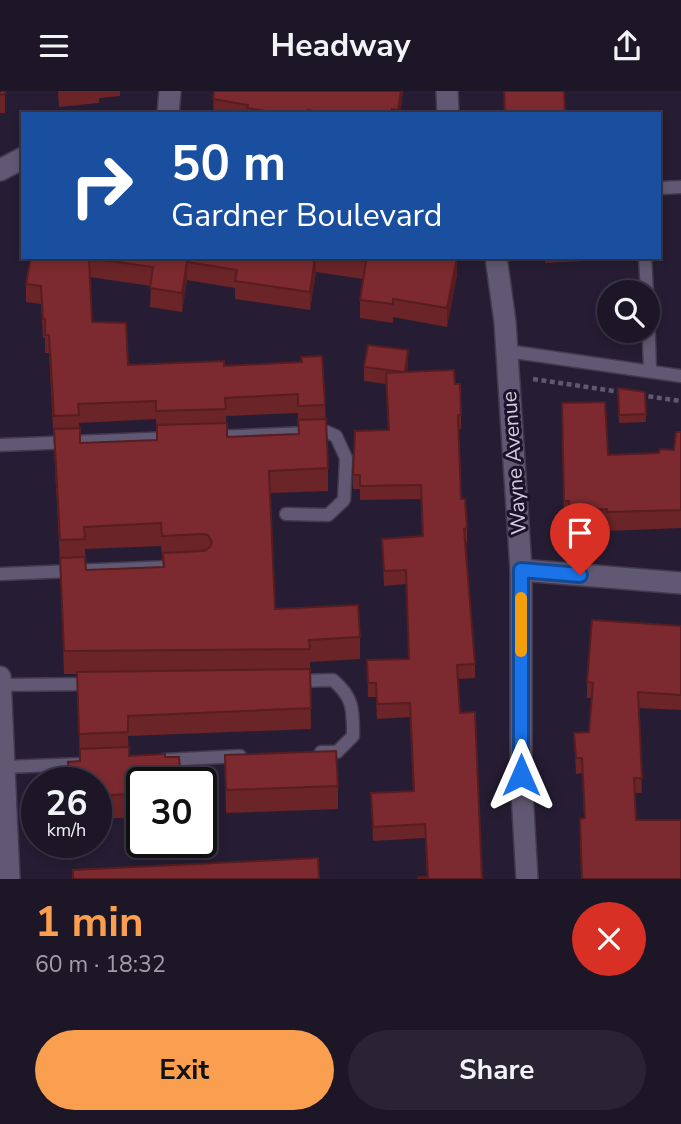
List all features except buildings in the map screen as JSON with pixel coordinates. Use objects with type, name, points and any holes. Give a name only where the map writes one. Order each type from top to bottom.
[{"type":"street","points":[[168,112],[170,91]]},
{"type":"street","points":[[447,91],[448,112]]},
{"type":"street","points":[[0,170],[21,159]]},
{"type":"street","name":"Wayne Avenue","points":[[496,259],[507,351],[521,570],[521,775],[527,879]]},
{"type":"street","points":[[521,570],[681,583]]},
{"type":"street","points":[[0,677],[4,846],[9,879]]},
{"type":"lane","points":[[661,188],[681,187]]},
{"type":"lane","points":[[645,259],[646,280]]},
{"type":"lane","points":[[649,343],[650,371]]},
{"type":"lane","points":[[507,351],[681,376]]},
{"type":"lane","points":[[201,437],[327,432],[336,436],[345,458],[344,500],[328,515],[286,514]]},
{"type":"lane","points":[[0,445],[187,438]]},
{"type":"lane","points":[[0,574],[176,566]]},
{"type":"lane","points":[[279,681],[333,680],[346,692],[353,709],[353,736],[337,752],[310,753]]},
{"type":"lane","points":[[0,685],[101,684]]},
{"type":"lane","points":[[147,761],[256,755]]},
{"type":"lane","points":[[4,767],[93,763]]},
{"type":"path","points":[[508,375],[681,401]]},
{"type":"slow traffic","points":[[521,598],[521,651]]},
{"type":"route","points":[[521,775],[521,570],[580,575]]}]
